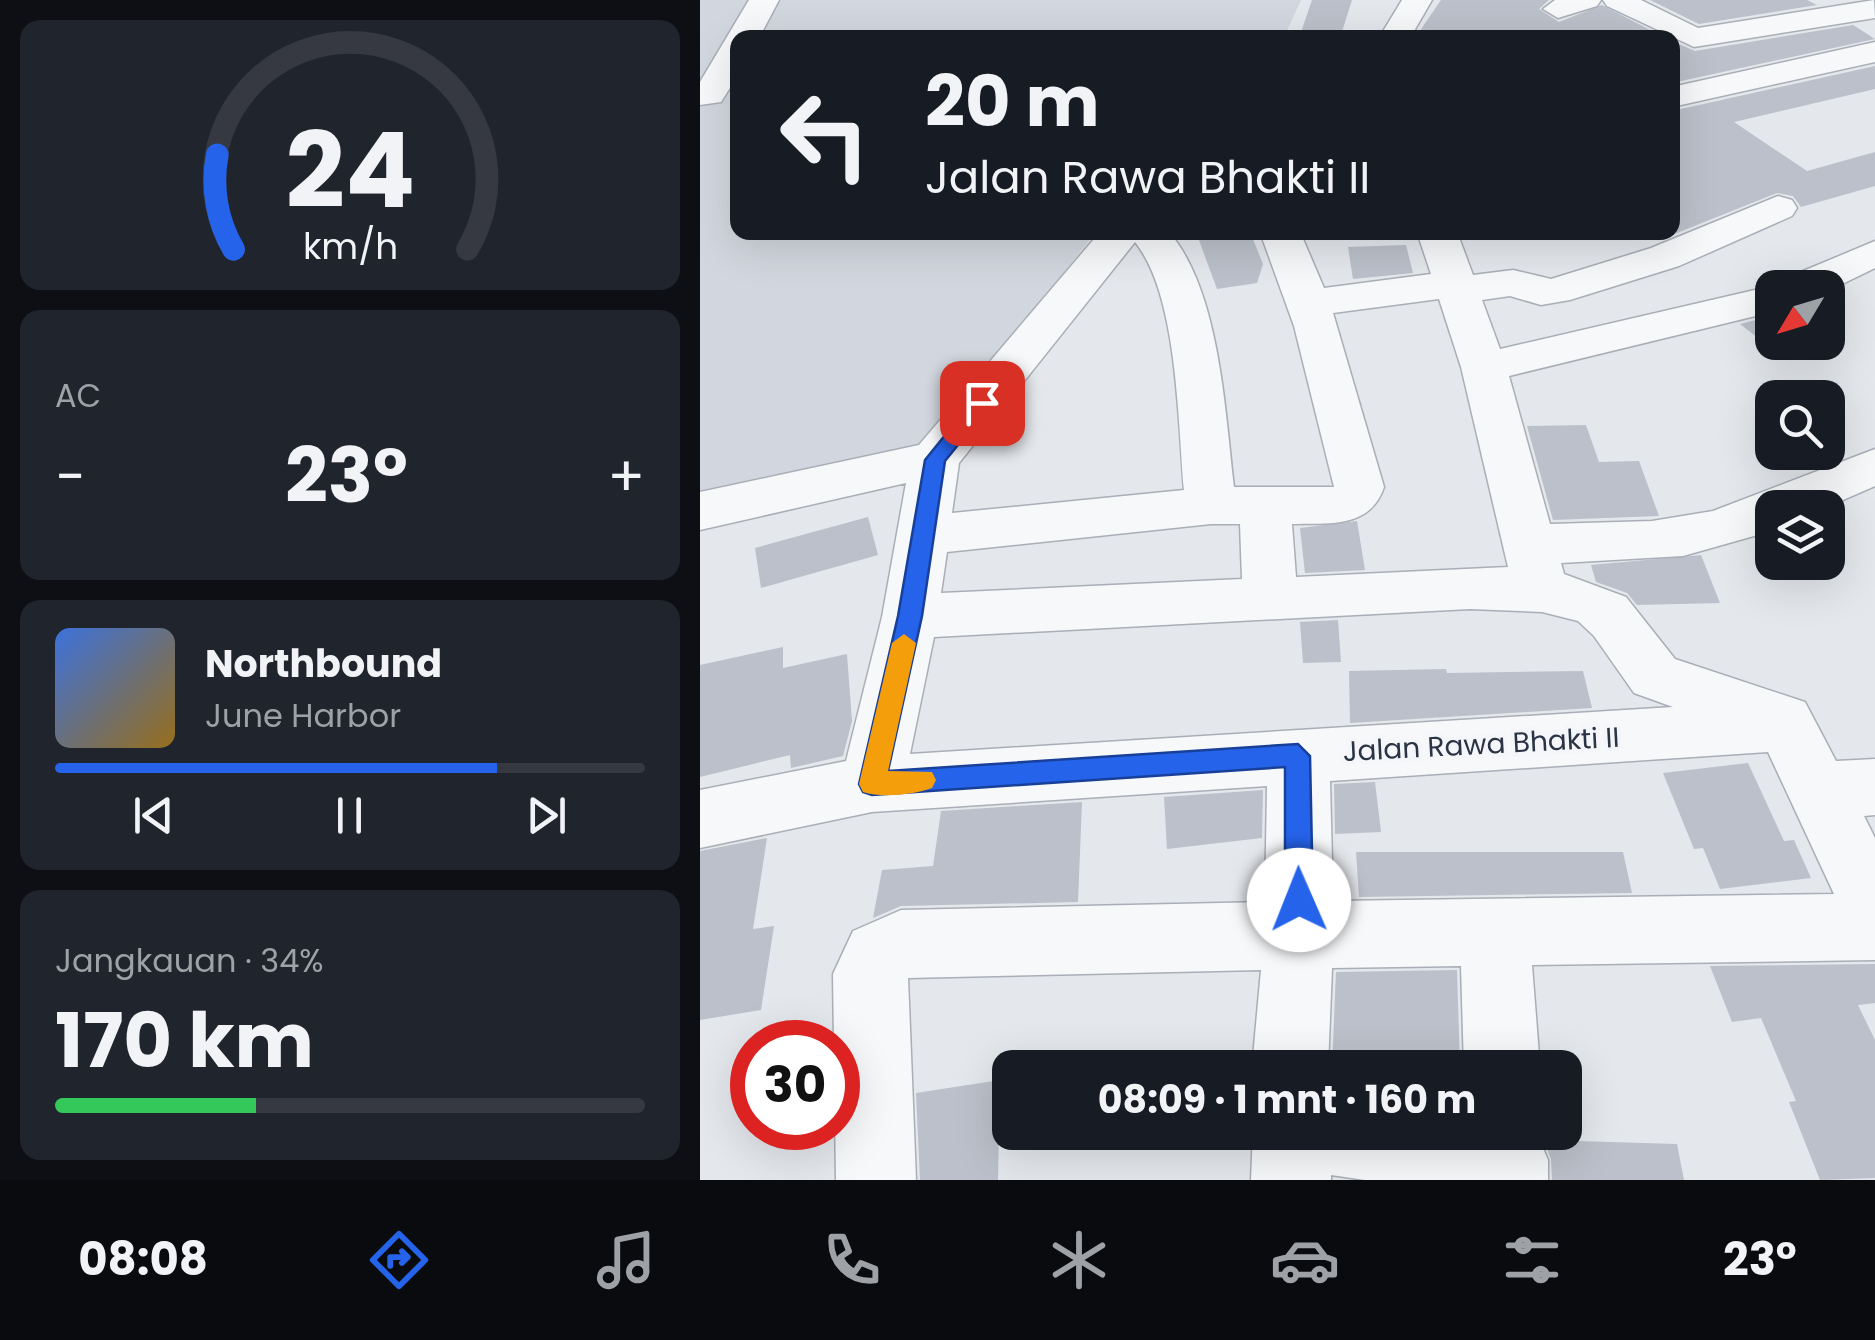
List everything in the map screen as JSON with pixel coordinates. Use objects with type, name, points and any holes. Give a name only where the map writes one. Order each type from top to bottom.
[{"type":"street","points":[[747,30],[764,0]]},
{"type":"street","points":[[1399,30],[1417,0]]},
{"type":"street","points":[[1618,0],[1678,30]]},
{"type":"street","points":[[1707,12],[1763,1],[1865,54]]},
{"type":"street","points":[[1680,31],[1694,38],[1875,9]]},
{"type":"street","points":[[1680,94],[1865,54]]},
{"type":"street","points":[[716,95],[730,64]]},
{"type":"street","points":[[1311,302],[1454,257],[1513,284],[1541,292],[1555,291],[1666,258],[1778,208]]},
{"type":"street","points":[[872,784],[910,616],[936,460],[1115,240]]},
{"type":"street","points":[[1154,240],[1168,256],[1190,341],[1212,506]]},
{"type":"street","points":[[922,536],[1212,506],[1340,505],[1358,493],[1331,368],[1311,302],[1284,240]]},
{"type":"street","points":[[1839,270],[1875,253]]},
{"type":"street","points":[[1454,257],[1534,566],[1602,609],[1654,676],[1773,714],[1787,724],[1847,789],[1875,908]]},
{"type":"street","points":[[1484,367],[1710,318],[1755,304]]},
{"type":"street","points":[[700,511],[936,460]]},
{"type":"street","points":[[1817,490],[1875,466]]},
{"type":"street","points":[[1265,504],[1270,599]]},
{"type":"street","points":[[910,616],[1270,599],[1534,566],[1736,526],[1755,517]]},
{"type":"street","name":"Jalan Rawa Bhakti II","points":[[700,819],[872,784],[1787,724]]},
{"type":"street","points":[[1291,1050],[1299,935],[1298,756]]},
{"type":"street","points":[[876,1180],[869,974],[888,949],[901,944],[1494,930],[1875,927]]},
{"type":"street","points":[[1494,930],[1501,1050]]},
{"type":"street","points":[[1292,1150],[1292,1180]]},
{"type":"street","points":[[1443,1150],[1507,1158]]},
{"type":"shaded area","points":[[700,0],[1301,0],[1287,30],[730,30],[730,240],[1089,240],[898,482],[700,522]]},
{"type":"building","points":[[1312,0],[1352,0],[1343,30],[1302,30]]},
{"type":"building","points":[[1441,0],[1549,0],[1539,9],[1559,22],[1602,5],[1650,30],[1420,30]]},
{"type":"building","points":[[1650,0],[1807,0],[1817,5],[1699,24]]},
{"type":"building","points":[[1853,25],[1875,39],[1680,81],[1680,44],[1695,51]]},
{"type":"building","points":[[1875,66],[1875,89],[1734,122],[1807,171],[1875,152],[1875,186],[1801,207],[1793,196],[1777,193],[1680,232],[1680,109]]},
{"type":"building","points":[[1199,240],[1253,240],[1263,264],[1257,283],[1217,289]]},
{"type":"building","points":[[1406,245],[1413,273],[1353,279],[1348,247]]},
{"type":"building","points":[[1755,320],[1755,336],[1740,324]]},
{"type":"building","points":[[1586,425],[1599,462],[1639,461],[1659,516],[1553,520],[1527,426]]},
{"type":"building","points":[[868,517],[878,555],[761,588],[755,548]]},
{"type":"building","points":[[1357,521],[1365,570],[1305,573],[1300,528]]},
{"type":"building","points":[[1701,555],[1720,603],[1637,605],[1627,593],[1596,582],[1591,565]]},
{"type":"building","points":[[1338,620],[1341,662],[1303,663],[1300,622]]},
{"type":"building","points":[[783,647],[783,668],[847,654],[852,721],[843,756],[791,768],[790,755],[700,777],[700,665]]},
{"type":"building","points":[[1446,669],[1447,673],[1583,671],[1592,708],[1350,723],[1349,671]]},
{"type":"building","points":[[1748,763],[1784,841],[1794,840],[1811,878],[1720,889],[1703,848],[1694,849],[1663,773]]},
{"type":"building","points":[[1375,782],[1381,832],[1335,834],[1334,784]]},
{"type":"building","points":[[1263,790],[1262,838],[1167,849],[1164,797]]},
{"type":"building","points":[[1082,802],[1078,902],[901,906],[873,918],[882,870],[933,866],[941,811]]},
{"type":"building","points":[[767,838],[753,929],[774,926],[761,1010],[700,1020],[700,851]]},
{"type":"building","points":[[1356,852],[1623,852],[1632,893],[1359,897]]},
{"type":"building","points":[[1875,964],[1875,1003],[1858,1005],[1875,1040],[1875,1178],[1820,1180],[1789,1102],[1796,1101],[1761,1018],[1732,1022],[1710,966]]},
{"type":"building","points":[[1457,970],[1459,1050],[1333,1050],[1336,972]]},
{"type":"building","points":[[992,1081],[992,1150],[999,1150],[998,1180],[920,1180],[916,1093]]},
{"type":"building","points":[[1582,1141],[1677,1144],[1684,1180],[1552,1180],[1548,1150],[1582,1150]]},
{"type":"slow traffic","points":[[904,643],[872,784],[923,780]]},
{"type":"route","points":[[982,403],[936,460],[910,616],[872,784],[1298,756],[1299,900]]}]
